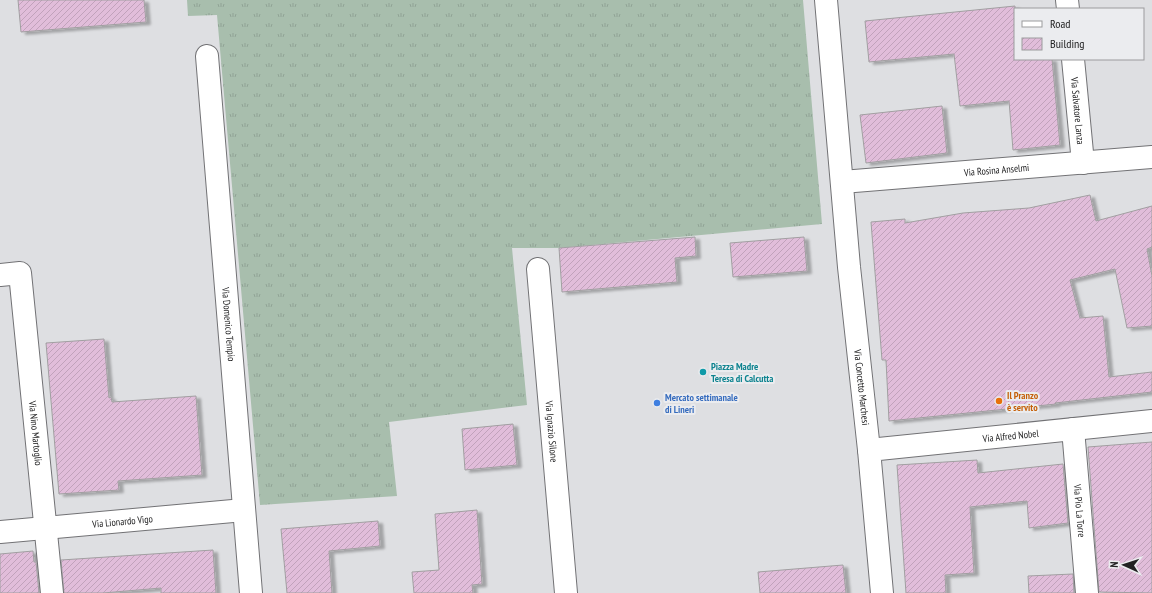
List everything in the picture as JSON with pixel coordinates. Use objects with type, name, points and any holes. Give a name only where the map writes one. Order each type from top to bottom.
[{"type":"street","name":"Via Concetto Marchesi","points":[[826,0],[882,593]]},
{"type":"street","name":"Via Domenico Tempio","points":[[207,56],[251,593]]},
{"type":"street","name":"Via Salvatore Lanza","points":[[1073,60],[1083,163]]},
{"type":"street","name":"Via Rosina Anselmi","points":[[842,182],[1152,157]]},
{"type":"street","name":"Via Ignazio Silone","points":[[538,269],[566,593]]},
{"type":"street","name":"Via Nino Martoglio","points":[[10,274],[46,527],[52,593]]},
{"type":"street","name":"Via Alfred Nobel","points":[[869,450],[1152,421]]},
{"type":"street","name":"Via Pio La Torre","points":[[1073,429],[1086,593]]},
{"type":"street","name":"Via Lionardo Vigo","points":[[0,532],[244,510]]},
{"type":"green space","points":[[187,0],[803,0],[822,224],[559,248],[512,248],[527,405],[389,422],[397,496],[260,505],[217,15],[188,16]]},
{"type":"building","points":[[18,0],[144,0],[146,22],[21,32]]},
{"type":"building","points":[[1015,6],[1014,60],[1052,60],[1060,145],[1013,150],[1009,101],[960,106],[954,54],[869,62],[865,21]]},
{"type":"building","points":[[942,106],[947,153],[866,163],[860,115]]},
{"type":"building","points":[[1090,195],[1096,221],[1152,206],[1152,247],[1147,249],[1152,276],[1152,326],[1127,328],[1115,269],[1070,280],[1080,318],[1103,316],[1109,377],[1152,372],[1152,392],[1055,403],[1056,404],[889,421],[886,360],[882,360],[871,222],[905,219],[905,223],[963,213],[1029,208]]},
{"type":"building","points":[[695,237],[696,256],[675,258],[677,282],[562,292],[559,248]]},
{"type":"building","points":[[804,237],[807,271],[733,277],[730,243]]},
{"type":"building","points":[[104,339],[109,398],[111,397],[112,402],[196,396],[202,475],[118,481],[119,490],[59,494],[46,343]]},
{"type":"building","points":[[513,424],[517,465],[465,470],[462,429]]},
{"type":"building","points":[[1152,442],[1152,593],[1099,592],[1088,447]]},
{"type":"building","points":[[977,460],[978,473],[1063,464],[1068,523],[1029,528],[1027,501],[970,507],[974,573],[945,575],[946,593],[906,593],[897,465]]},
{"type":"building","points":[[477,510],[482,584],[472,585],[473,593],[414,593],[412,572],[439,570],[435,514]]},
{"type":"building","points":[[378,521],[380,546],[329,551],[332,593],[287,593],[281,529]]},
{"type":"building","points":[[213,550],[216,593],[161,593],[161,588],[103,593],[64,593],[61,560]]},
{"type":"building","points":[[33,551],[34,562],[36,562],[39,593],[0,593],[0,554]]},
{"type":"building","points":[[843,565],[846,593],[760,593],[758,572]]},
{"type":"building","points":[[1073,574],[1074,593],[1029,593],[1028,576]]},
{"type":"place","name":"Piazza Madre Teresa di Calcutta","points":[[703,372]]},
{"type":"place","name":"Il Pranzo è servito","points":[[999,401]]},
{"type":"place","name":"Mercato settimanale di Lineri","points":[[657,403]]}]
